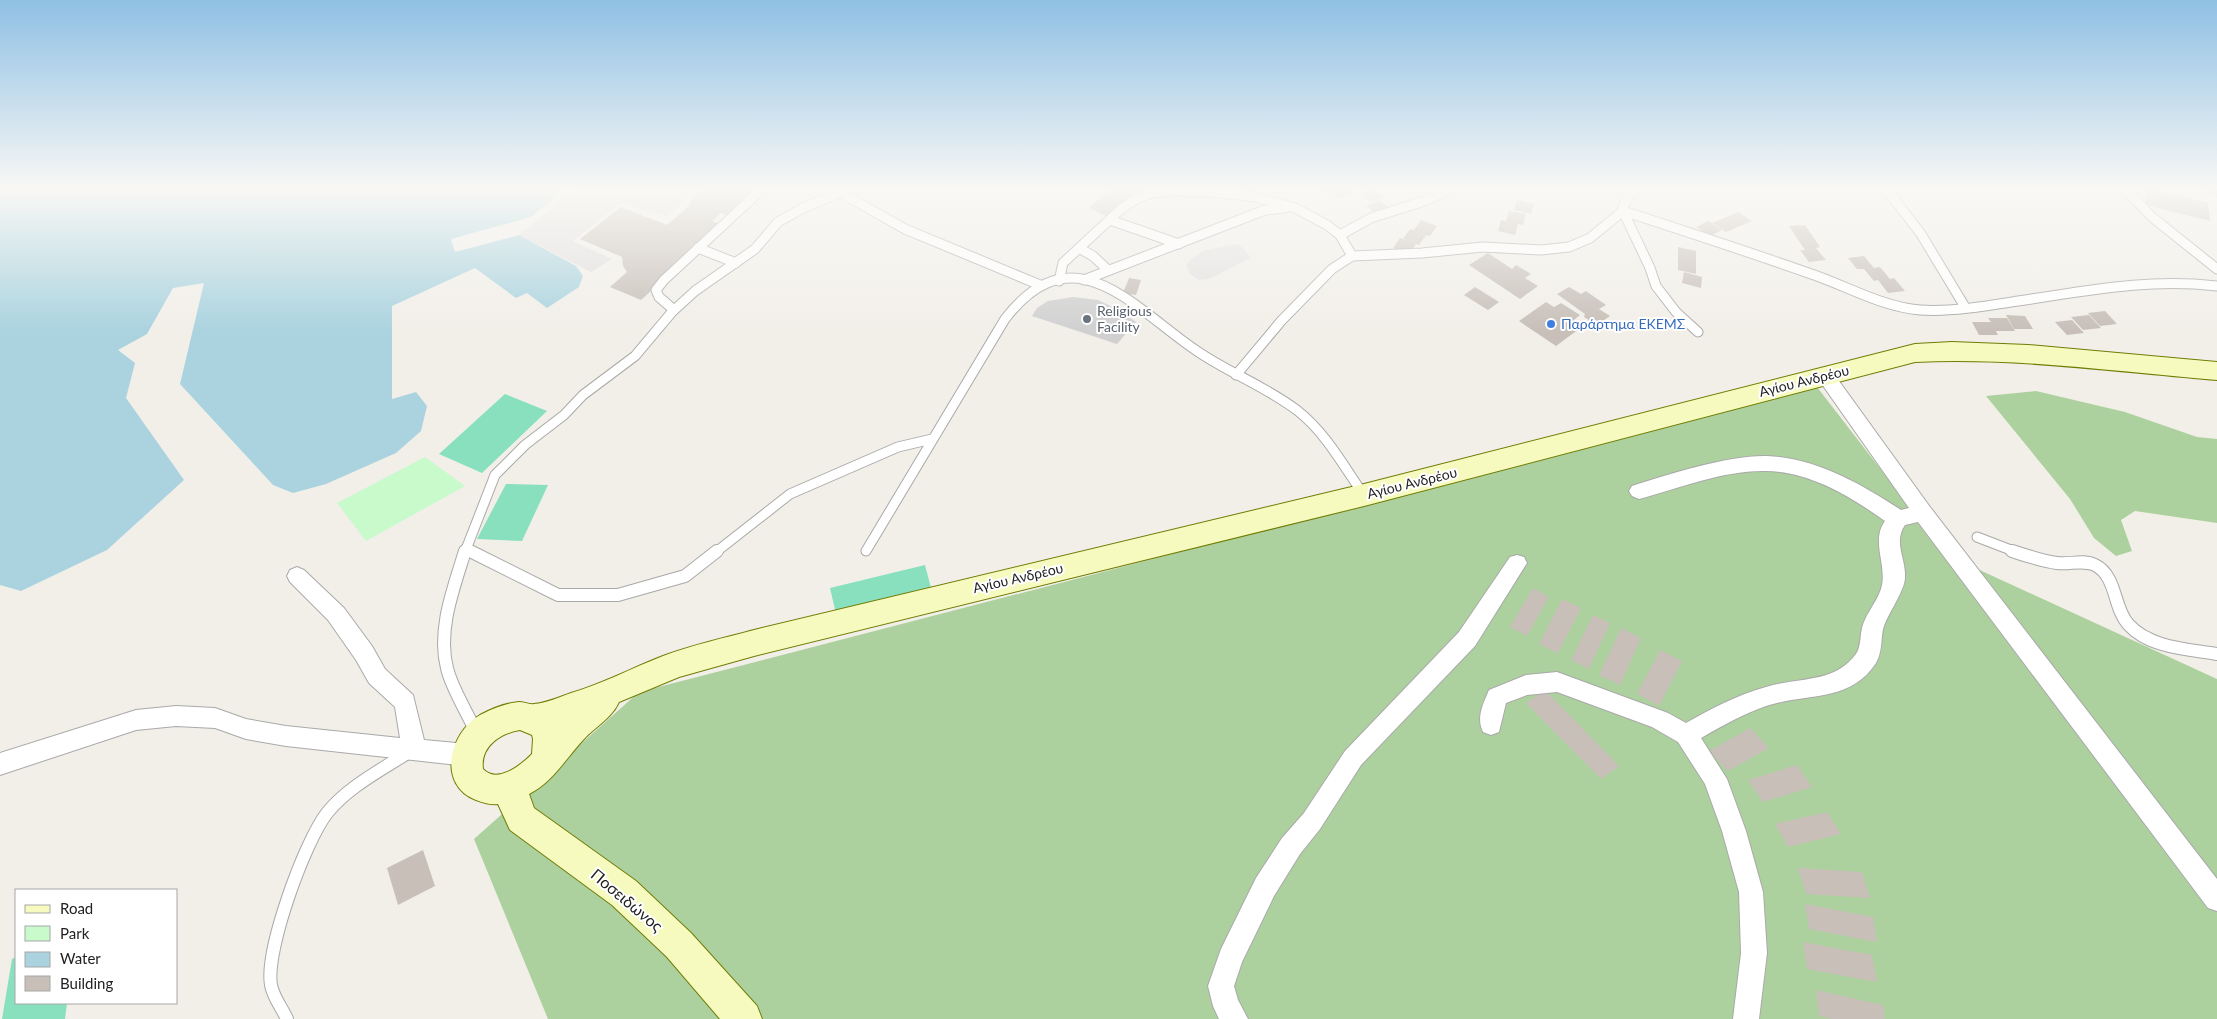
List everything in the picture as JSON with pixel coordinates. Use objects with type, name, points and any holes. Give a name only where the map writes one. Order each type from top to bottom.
[{"type":"main road","name":"Αγίου Ανδρέου","points":[[616,690],[574,728],[528,779],[511,787],[492,790],[481,787],[468,774],[466,765],[472,745],[490,725],[506,718],[521,716],[535,718],[568,708],[674,665],[754,643],[1364,495],[1915,353],[1959,350],[2217,371]]},
{"type":"main road","points":[[535,718],[545,726],[550,735],[547,758]]},
{"type":"main road","name":"Ποσειδώνος","points":[[511,787],[516,809],[522,818],[624,893],[679,945],[744,1019]]},
{"type":"street","points":[[1825,376],[1923,513],[2217,899]]},
{"type":"street","points":[[1639,491],[1748,465],[1783,466],[1803,468],[1836,481],[1898,518],[1923,513]]},
{"type":"street","points":[[1686,735],[1726,712],[1767,696],[1816,688],[1844,679],[1854,672],[1868,656],[1873,627],[1891,592],[1895,577],[1890,545],[1890,530],[1898,518]]},
{"type":"street","points":[[1235,1019],[1226,1006],[1221,986],[1230,958],[1265,887],[1291,846],[1312,822],[1353,758],[1467,639],[1517,563]]},
{"type":"street","points":[[297,576],[336,614],[364,653],[377,676],[405,702],[414,748]]},
{"type":"street","points":[[1491,725],[1491,716],[1497,697],[1526,685],[1557,682],[1660,720],[1686,735],[1715,779],[1734,831],[1751,892],[1754,953],[1746,1019]]},
{"type":"street","points":[[0,764],[136,720],[176,716],[214,718],[246,729],[286,736],[414,748],[472,745]]},
{"type":"lane","points":[[674,310],[659,297],[656,290],[664,280],[709,238]]},
{"type":"lane","points":[[472,745],[447,669],[444,639],[451,598],[466,549],[495,475],[525,445],[564,416],[583,395],[635,356],[674,310],[695,291],[755,249],[765,238]]},
{"type":"lane","points":[[926,238],[1040,285]]},
{"type":"lane","points":[[1059,281],[1063,263],[1091,238]]},
{"type":"lane","points":[[1160,238],[1179,244]]},
{"type":"lane","points":[[1084,280],[1195,238]]},
{"type":"lane","points":[[1341,238],[1352,256]]},
{"type":"lane","points":[[1236,375],[1282,320],[1332,268],[1352,256],[1422,254],[1483,247],[1541,250],[1569,247],[1591,238]]},
{"type":"lane","points":[[1636,238],[1656,286],[1676,312],[1698,332]]},
{"type":"lane","points":[[1705,238],[1765,257],[1890,303],[1912,309],[1940,310],[1992,305],[2133,283],[2173,281],[2217,286]]},
{"type":"lane","points":[[1923,238],[1965,307]]},
{"type":"lane","points":[[2178,238],[2217,269]]},
{"type":"lane","points":[[698,248],[736,263]]},
{"type":"lane","points":[[1079,248],[1093,256],[1108,270]]},
{"type":"lane","points":[[866,551],[932,439],[1016,305],[1040,285],[1059,281],[1084,280],[1104,285],[1131,300],[1195,350],[1236,375],[1275,394],[1301,413],[1364,495]]},
{"type":"lane","points":[[466,549],[558,595],[618,595],[685,576],[790,494],[898,447],[932,439]]},
{"type":"lane","points":[[1977,537],[2038,560],[2060,564],[2082,562],[2094,564],[2104,571],[2117,606],[2128,624],[2140,633],[2157,641],[2217,654]]},
{"type":"lane","points":[[287,1019],[271,983],[274,947],[301,860],[315,830],[327,812],[350,793],[414,748]]},
{"type":"shaded area","points":[[524,238],[577,238],[573,241],[612,259],[591,272]]},
{"type":"shaded area","points":[[1237,244],[1251,258],[1209,279],[1199,280],[1191,275],[1186,266],[1191,259],[1205,250]]},
{"type":"shaded area","name":"Religious Facility","points":[[1073,297],[1098,300],[1119,310],[1136,322],[1117,344],[1032,316],[1037,308],[1048,301]]},
{"type":"green space","points":[[1817,387],[1947,555],[2217,679],[2217,1019],[548,1019],[474,839],[639,692]]},
{"type":"green space","points":[[2036,391],[2125,412],[2197,437],[2217,439],[2217,523],[2135,511],[2121,520],[2132,551],[2116,556],[2094,538],[2070,499],[1986,396]]},
{"type":"green space","points":[[505,394],[547,411],[482,473],[439,454]]},
{"type":"green space","points":[[425,457],[465,486],[366,541],[337,503]]},
{"type":"green space","points":[[506,484],[548,485],[522,541],[477,539]]},
{"type":"green space","points":[[925,565],[936,607],[840,631],[830,588]]},
{"type":"green space","points":[[15,958],[15,1004],[67,1004],[65,1019],[2,1019],[12,959]]},
{"type":"water","points":[[0,238],[456,238],[451,239],[455,252],[509,238],[524,238],[576,266],[583,276],[579,287],[547,308],[527,293],[516,298],[475,268],[392,306],[392,399],[416,392],[427,406],[421,431],[396,453],[326,484],[293,493],[273,485],[180,384],[204,283],[173,288],[147,334],[118,350],[135,363],[126,398],[184,480],[107,550],[21,591],[0,585]]},
{"type":"building","points":[[709,238],[641,300],[610,287],[627,272],[623,266],[622,257],[580,239]]},
{"type":"building","points":[[1400,238],[1416,244],[1409,254],[1393,248]]},
{"type":"building","points":[[1404,238],[1424,238],[1419,245],[1403,239]]},
{"type":"building","points":[[1797,238],[1814,238],[1820,247],[1816,248],[1826,260],[1809,262],[1800,250],[1805,250]]},
{"type":"building","points":[[1678,247],[1696,251],[1696,274],[1678,270]]},
{"type":"building","points":[[1488,253],[1512,269],[1516,265],[1531,274],[1525,278],[1538,286],[1520,299],[1469,265]]},
{"type":"building","points":[[1864,256],[1874,268],[1880,267],[1890,279],[1894,278],[1905,291],[1888,293],[1878,280],[1874,281],[1864,269],[1857,269],[1848,258]]},
{"type":"building","points":[[1684,272],[1702,277],[1701,288],[1682,283]]},
{"type":"building","points":[[1129,278],[1141,280],[1136,295],[1123,293]]},
{"type":"building","points":[[1475,287],[1499,302],[1488,310],[1464,295]]},
{"type":"building","points":[[1569,287],[1581,294],[1586,291],[1606,305],[1599,309],[1610,316],[1597,325],[1584,317],[1585,314],[1557,294]]},
{"type":"building","name":"Παράρτημα ΕΚΕΜΣ","points":[[1546,302],[1554,307],[1561,303],[1580,315],[1574,320],[1583,326],[1556,346],[1519,321]]},
{"type":"building","points":[[2105,311],[2117,324],[2100,326],[2088,313]]},
{"type":"building","points":[[2006,315],[2025,316],[2033,329],[2014,329]]},
{"type":"building","points":[[2089,315],[2101,328],[2083,330],[2071,317]]},
{"type":"building","points":[[1988,318],[2007,318],[2015,331],[1996,331],[1998,335],[1979,335],[1972,322],[1991,322]]},
{"type":"building","points":[[2072,320],[2084,333],[2067,335],[2055,322]]},
{"type":"building","points":[[1533,588],[1549,597],[1527,636],[1510,627]]},
{"type":"building","points":[[1562,599],[1581,608],[1558,653],[1539,644]]},
{"type":"building","points":[[1593,615],[1610,623],[1589,669],[1571,660]]},
{"type":"building","points":[[1621,628],[1641,638],[1620,685],[1599,675]]},
{"type":"building","points":[[1660,650],[1682,661],[1659,706],[1637,694]]},
{"type":"building","points":[[1545,690],[1619,766],[1601,779],[1526,703]]},
{"type":"building","points":[[1750,728],[1769,748],[1728,771],[1709,751]]},
{"type":"building","points":[[1797,765],[1812,787],[1763,802],[1748,780]]},
{"type":"building","points":[[1827,812],[1841,834],[1788,847],[1775,824]]},
{"type":"building","points":[[423,850],[435,886],[398,905],[387,868]]},
{"type":"building","points":[[1798,868],[1862,872],[1870,898],[1806,894]]},
{"type":"building","points":[[1805,904],[1873,917],[1877,942],[1809,929]]},
{"type":"building","points":[[1803,942],[1872,955],[1877,982],[1807,969]]},
{"type":"building","points":[[1816,990],[1883,1005],[1885,1019],[1833,1019],[1819,1016]]},
{"type":"place","name":"Religious Facility","points":[[1087,319]]},
{"type":"place","name":"Παράρτημα ΕΚΕΜΣ","points":[[1551,324]]}]
